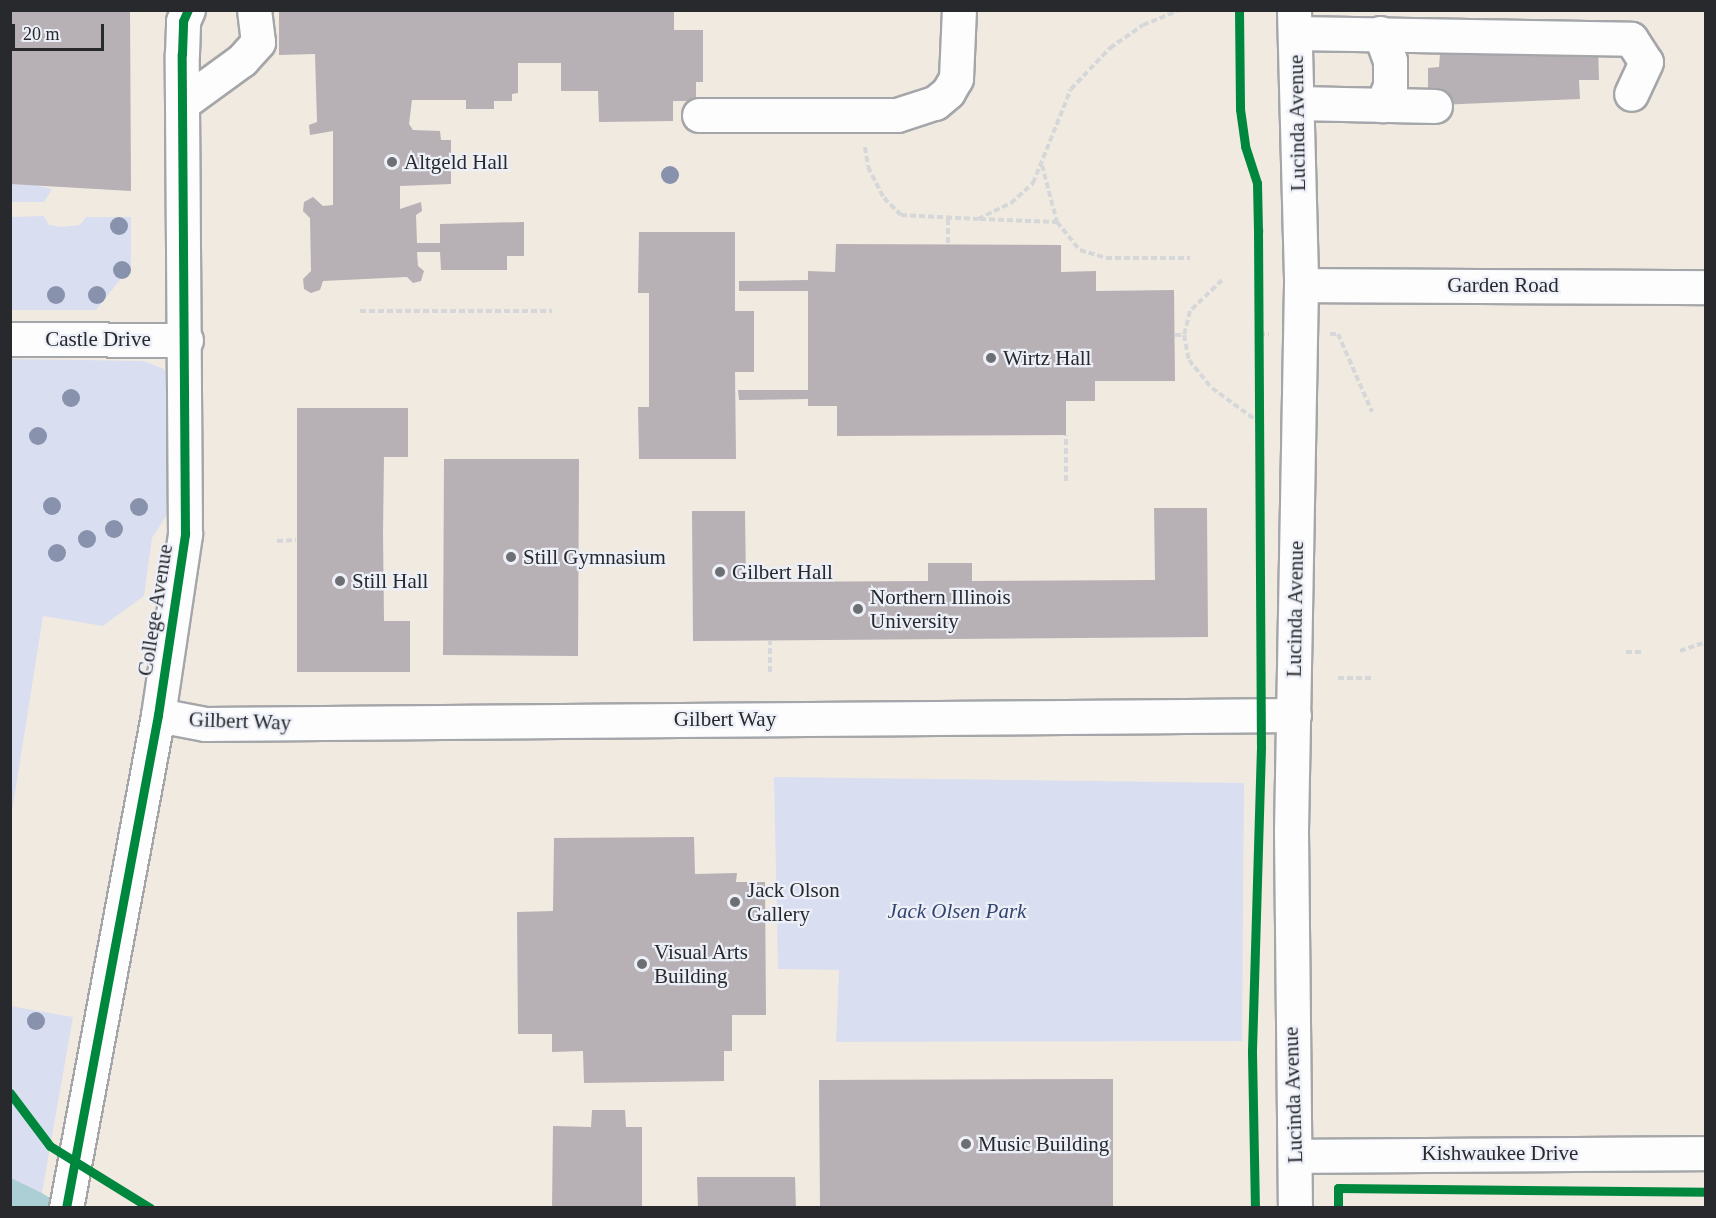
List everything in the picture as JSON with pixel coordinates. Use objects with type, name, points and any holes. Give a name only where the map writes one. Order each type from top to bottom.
[{"type":"street","name":"College Avenue","points":[[68,1199],[158,715],[185,534],[183,21],[188,10]]},
{"type":"street","points":[[183,103],[242,60],[258,42],[254,10]]},
{"type":"street","points":[[699,115],[897,115],[935,103],[948,92],[956,78],[959,10]]},
{"type":"street","points":[[1295,22],[1380,33],[1631,39],[1646,62],[1631,94]]},
{"type":"street","name":"Lucinda Avenue","points":[[1295,22],[1301,285],[1291,1053],[1295,1208]]},
{"type":"street","points":[[1380,33],[1389,60],[1390,86],[1382,105]]},
{"type":"street","points":[[1297,103],[1435,106]]},
{"type":"street","name":"Garden Road","points":[[1301,285],[1706,287]]},
{"type":"street","name":"Castle Drive","points":[[10,339],[186,340]]},
{"type":"street","name":"Gilbert Way","points":[[158,715],[205,724],[1294,715]]},
{"type":"street","name":"Kishwaukee Drive","points":[[1295,1156],[1706,1153]]},
{"type":"path","points":[[978,219],[1011,203],[1033,183],[1071,89],[1110,48],[1143,25],[1180,10]]},
{"type":"path","points":[[1225,10],[1239,10]]},
{"type":"path","points":[[862,134],[868,167],[884,198],[901,216],[1057,222]]},
{"type":"path","points":[[1042,164],[1057,222],[1073,244],[1097,257],[1190,258]]},
{"type":"path","points":[[948,219],[948,244]]},
{"type":"path","points":[[1222,280],[1190,311],[1184,335],[1189,360],[1212,388],[1260,423]]},
{"type":"path","points":[[360,311],[552,311]]},
{"type":"path","points":[[1338,334],[1372,412]]},
{"type":"path","points":[[1175,335],[1184,335]]},
{"type":"path","points":[[1066,435],[1066,481]]},
{"type":"path","points":[[277,541],[296,540]]},
{"type":"path","points":[[770,641],[770,672]]},
{"type":"path","points":[[1680,651],[1706,642]]},
{"type":"path","points":[[1626,652],[1642,652]]},
{"type":"path","points":[[1338,678],[1372,678]]},
{"type":"path","points":[[1255,1208],[1252,1053],[1257,876]]},
{"type":"shaded area","name":"Northern Illinois University","points":[[11,11],[1705,11],[1705,1207],[11,1207]]},
{"type":"shaded area","points":[[11,1178],[42,1193],[64,1207],[11,1208]]},
{"type":"green space","points":[[10,184],[35,185],[52,189],[44,202],[11,202]]},
{"type":"green space","points":[[44,216],[49,225],[61,227],[80,225],[86,217],[131,217],[131,266],[96,310],[11,310],[11,217]]},
{"type":"green space","points":[[11,359],[144,361],[164,369],[173,390],[173,505],[152,538],[144,596],[103,626],[43,616],[11,818]]},
{"type":"green space","name":"Jack Olsen Park","points":[[774,777],[1244,783],[1242,1041],[836,1042],[839,970],[778,969]]},
{"type":"green space","points":[[10,1006],[73,1017],[42,1193],[11,1178]]},
{"type":"building","points":[[10,10],[130,10],[131,191],[10,184]]},
{"type":"building","name":"Altgeld Hall","points":[[279,10],[674,10],[674,30],[703,30],[703,82],[696,82],[696,101],[673,101],[673,121],[599,122],[598,91],[561,91],[561,63],[518,63],[518,93],[512,94],[512,101],[494,101],[494,109],[466,109],[466,100],[412,100],[409,124],[413,130],[440,131],[441,140],[451,140],[451,184],[400,186],[400,209],[421,202],[422,211],[416,215],[417,243],[440,243],[440,224],[524,222],[524,256],[507,256],[507,270],[441,270],[440,252],[417,252],[418,266],[424,271],[421,281],[413,283],[407,277],[323,281],[320,290],[311,293],[304,289],[303,279],[311,271],[310,218],[303,211],[304,202],[313,197],[323,206],[333,205],[333,131],[310,135],[309,125],[317,122],[315,54],[279,55]]},
{"type":"building","points":[[1598,47],[1599,80],[1579,80],[1580,99],[1438,105],[1440,91],[1428,91],[1428,68],[1439,67],[1440,54]]},
{"type":"building","points":[[639,232],[735,232],[735,311],[754,311],[754,372],[735,372],[736,459],[639,459],[638,407],[649,407],[649,293],[638,293]]},
{"type":"building","name":"Wirtz Hall","points":[[836,244],[1061,245],[1061,272],[1096,271],[1096,291],[1174,290],[1175,381],[1095,381],[1095,401],[1066,401],[1066,435],[837,436],[837,406],[808,406],[808,399],[739,400],[738,390],[808,390],[808,291],[739,291],[739,281],[808,280],[808,271],[835,272]]},
{"type":"building","name":"Still Hall","points":[[297,408],[408,408],[408,457],[384,457],[383,533],[384,621],[410,621],[410,672],[297,672]]},
{"type":"building","name":"Still Gymnasium","points":[[444,459],[579,459],[578,656],[443,655]]},
{"type":"building","name":"Gilbert Hall","points":[[1154,508],[1207,508],[1208,637],[693,641],[692,511],[745,511],[746,582],[928,581],[928,563],[972,563],[972,581],[1155,580]]},
{"type":"building","name":"Visual Arts Building","points":[[694,837],[695,874],[737,873],[736,882],[765,882],[766,1015],[732,1015],[732,1051],[724,1051],[724,1081],[584,1083],[583,1051],[552,1052],[552,1034],[518,1034],[517,912],[553,911],[554,838]]},
{"type":"building","name":"Music Building","points":[[1113,1079],[1113,1208],[820,1208],[819,1080]]},
{"type":"building","points":[[592,1110],[625,1110],[626,1127],[642,1127],[642,1208],[552,1208],[553,1126],[591,1127]]},
{"type":"building","points":[[697,1177],[795,1177],[796,1208],[698,1208]]},
{"type":"cycle path","points":[[66,1208],[158,715],[185,534],[182,54],[183,21],[188,10]]},
{"type":"cycle path","points":[[1239,10],[1240,109],[1245,146],[1257,183],[1258,231],[1261,747],[1252,1053],[1255,1208]]},
{"type":"cycle path","points":[[10,1093],[50,1146],[150,1208]]},
{"type":"cycle path","points":[[1338,1208],[1338,1188],[1706,1192]]},
{"type":"place","name":"Altgeld Hall","points":[[392,162]]},
{"type":"place","name":"Wirtz Hall","points":[[991,358]]},
{"type":"place","name":"Still Gymnasium","points":[[511,557]]},
{"type":"place","name":"Gilbert Hall","points":[[720,572]]},
{"type":"place","name":"Still Hall","points":[[340,581]]},
{"type":"place","name":"Northern Illinois University","points":[[858,609]]},
{"type":"place","name":"Jack Olson Gallery","points":[[735,902]]},
{"type":"place","name":"Visual Arts Building","points":[[642,964]]},
{"type":"place","name":"Music Building","points":[[966,1144]]}]
